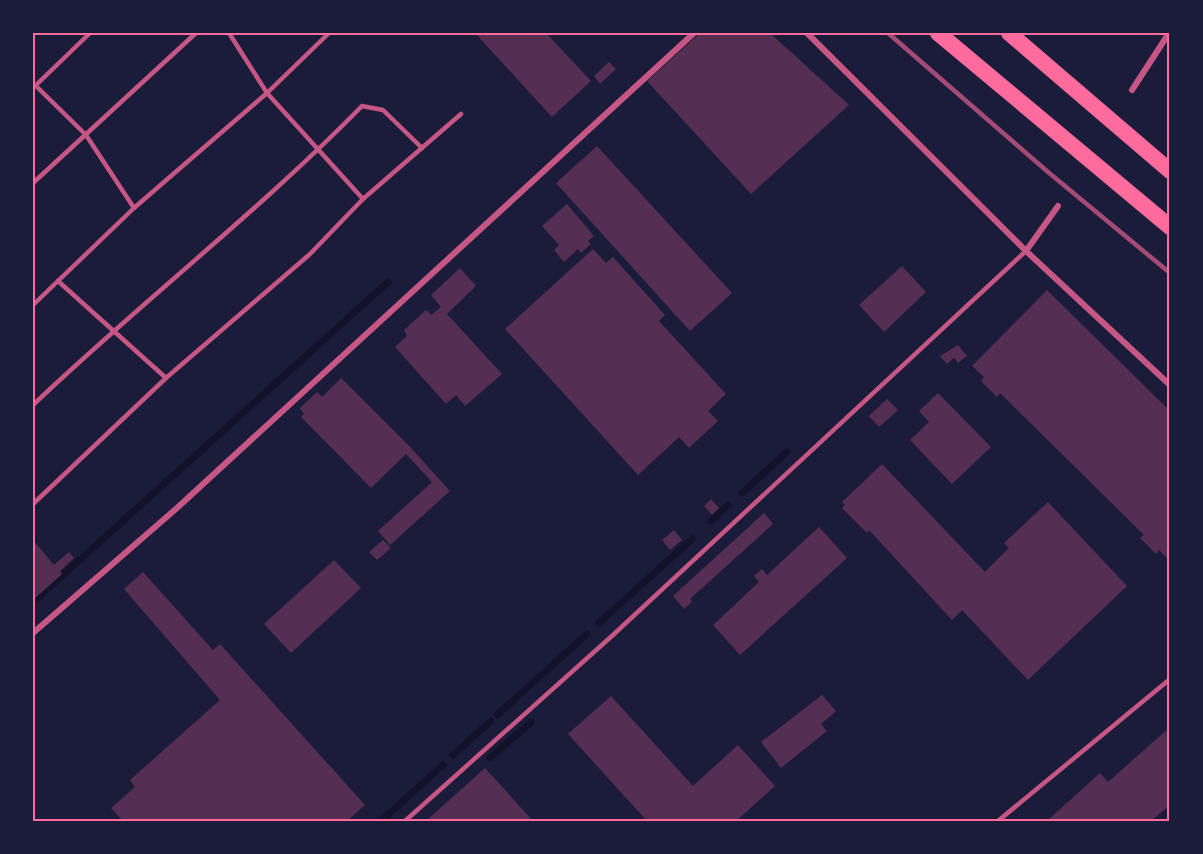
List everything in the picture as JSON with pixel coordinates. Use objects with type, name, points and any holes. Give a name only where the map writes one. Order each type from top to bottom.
[{"type":"highway","points":[[938,33],[1170,227]]},
{"type":"highway","points":[[1010,33],[1170,171]]},
{"type":"street","points":[[33,633],[186,500],[694,33]]},
{"type":"street","points":[[807,33],[1026,251],[1170,385]]},
{"type":"street","points":[[1132,90],[1169,33]]},
{"type":"street","points":[[1026,251],[1058,206]]},
{"type":"lane","points":[[90,33],[34,87],[86,135],[134,208]]},
{"type":"lane","points":[[33,183],[196,33]]},
{"type":"lane","points":[[230,33],[267,93],[363,199]]},
{"type":"lane","points":[[33,305],[134,208],[267,93],[329,33]]},
{"type":"lane","points":[[33,405],[112,330],[319,150],[362,106],[382,110],[422,148]]},
{"type":"lane","points":[[33,504],[166,378],[310,254],[363,199],[461,114]]},
{"type":"lane","points":[[405,821],[613,635],[1026,251]]},
{"type":"lane","points":[[58,281],[166,378]]},
{"type":"lane","points":[[998,821],[1170,679]]},
{"type":"building","points":[[475,33],[546,33],[591,81],[552,117]]},
{"type":"building","points":[[700,33],[770,33],[849,105],[751,194],[647,81]]},
{"type":"building","points":[[609,62],[616,69],[600,84],[594,76]]},
{"type":"building","points":[[597,146],[732,293],[690,331],[556,183]]},
{"type":"building","points":[[567,204],[594,236],[588,241],[591,244],[581,253],[578,249],[564,262],[554,250],[559,245],[542,226]]},
{"type":"building","points":[[593,249],[606,263],[613,257],[665,315],[659,321],[726,394],[708,411],[718,421],[689,448],[679,437],[638,475],[505,329]]},
{"type":"building","points":[[902,266],[926,292],[884,332],[859,305]]},
{"type":"building","points":[[460,268],[476,286],[447,314],[502,374],[465,406],[456,395],[446,404],[395,347],[407,336],[404,330],[426,310],[431,315],[441,307],[431,295]]},
{"type":"building","points":[[1047,290],[1170,411],[1170,561],[1159,550],[1156,554],[1140,538],[1144,535],[1000,393],[997,397],[981,381],[984,377],[972,366]]},
{"type":"building","points":[[958,345],[967,356],[958,363],[954,358],[947,364],[940,356]]},
{"type":"building","points":[[341,378],[412,449],[450,491],[390,545],[378,531],[432,482],[406,454],[371,488],[301,417],[304,414],[300,408],[317,392],[322,397]]},
{"type":"building","points":[[938,393],[991,447],[952,484],[910,440],[929,422],[919,411]]},
{"type":"building","points":[[887,399],[898,410],[879,427],[869,416]]},
{"type":"building","points":[[882,464],[985,572],[1009,548],[1004,543],[1048,502],[1127,586],[1028,680],[962,610],[952,620],[869,530],[867,533],[842,508],[845,505],[842,502]]},
{"type":"building","points":[[711,499],[719,508],[712,515],[704,506]]},
{"type":"building","points":[[764,513],[773,524],[690,599],[692,602],[684,609],[673,596]]},
{"type":"building","points":[[819,527],[847,558],[740,655],[713,625],[759,582],[754,576],[762,569],[767,575]]},
{"type":"building","points":[[674,530],[682,540],[670,550],[662,540]]},
{"type":"building","points":[[33,540],[54,565],[69,552],[74,558],[60,571],[62,574],[33,600]]},
{"type":"building","points":[[383,540],[391,548],[377,560],[369,552]]},
{"type":"building","points":[[334,560],[361,588],[291,653],[264,624]]},
{"type":"building","points":[[143,572],[213,650],[220,644],[365,805],[347,821],[123,821],[111,808],[135,787],[130,780],[220,700],[124,589]]},
{"type":"building","points":[[822,695],[836,711],[821,724],[827,731],[781,768],[761,742]]},
{"type":"building","points":[[611,696],[693,786],[738,745],[775,786],[736,821],[647,821],[568,734]]},
{"type":"building","points":[[1170,727],[1170,805],[1151,821],[1047,821],[1100,773],[1108,782]]},
{"type":"building","points":[[485,768],[533,821],[426,821]]},
{"type":"waterway","points":[[33,602],[388,282]]},
{"type":"waterway","points":[[742,493],[787,452]]},
{"type":"waterway","points":[[711,521],[728,505]]},
{"type":"waterway","points":[[599,623],[692,539]]},
{"type":"waterway","points":[[497,715],[587,634]]},
{"type":"waterway","points":[[453,755],[491,721]]},
{"type":"waterway","points":[[490,758],[531,722]]},
{"type":"waterway","points":[[381,821],[443,765]]},
{"type":"railway","points":[[888,33],[1048,172],[1170,273]]}]
